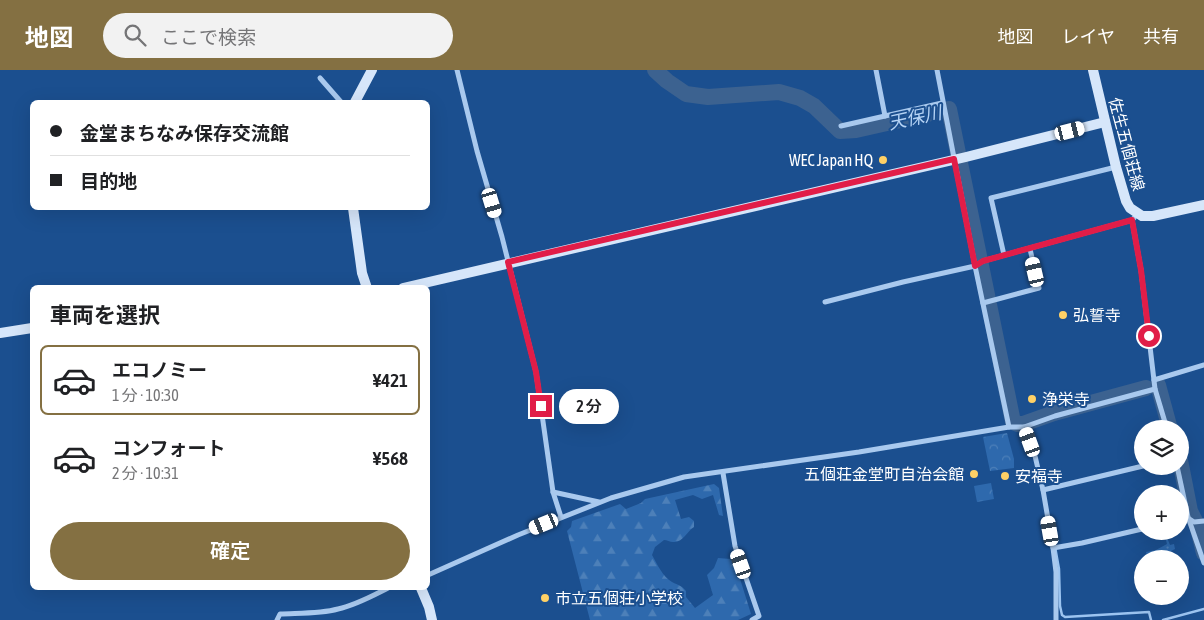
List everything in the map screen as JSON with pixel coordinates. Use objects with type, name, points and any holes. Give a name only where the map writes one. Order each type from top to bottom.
[{"type":"street","points":[[356,100],[372,70]]},
{"type":"street","points":[[457,70],[536,372],[553,492],[561,517]]},
{"type":"street","points":[[876,70],[885,116]]},
{"type":"street","points":[[937,70],[942,105],[958,159],[987,302],[1009,427]]},
{"type":"street","name":"佐生五個荘線","points":[[1093,70],[1116,166],[1126,201],[1135,217],[1153,216],[1204,205]]},
{"type":"street","points":[[320,78],[339,100]]},
{"type":"street","points":[[841,126],[942,105]]},
{"type":"street","points":[[416,285],[508,262],[958,159],[1105,122]]},
{"type":"street","points":[[1004,255],[991,198],[1116,166]]},
{"type":"street","points":[[353,210],[362,273],[367,285]]},
{"type":"street","points":[[825,302],[979,264],[1135,217],[1155,389],[1164,420]]},
{"type":"street","points":[[987,302],[1039,288],[1030,249]]},
{"type":"street","points":[[0,333],[30,328]]},
{"type":"street","points":[[1154,380],[1204,364]]},
{"type":"street","points":[[430,574],[561,517],[622,494],[684,477],[723,473],[1009,427],[1024,427],[1055,416],[1155,389]]},
{"type":"street","points":[[1024,427],[1045,489],[1055,547],[1056,620]]},
{"type":"street","points":[[1045,489],[1134,468]]},
{"type":"street","points":[[723,473],[735,546],[759,616],[752,620]]},
{"type":"street","points":[[553,492],[601,502]]},
{"type":"street","points":[[1189,520],[1204,563]]},
{"type":"street","points":[[1055,547],[1134,531]]},
{"type":"street","points":[[276,620],[280,614],[338,609],[360,602],[384,590]]},
{"type":"street","points":[[422,590],[432,620]]},
{"type":"green space","points":[[1007,433],[1014,459],[1014,468],[990,471],[983,437]]},
{"type":"green space","points":[[991,483],[994,499],[977,502],[974,486]]},
{"type":"green space","points":[[714,484],[719,488],[723,516],[719,515],[713,495],[702,499],[693,495],[675,500],[681,519],[689,517],[694,521],[694,527],[680,541],[664,540],[655,547],[652,555],[666,577],[686,591],[686,597],[695,608],[713,595],[707,575],[714,568],[718,558],[730,559],[736,566],[751,614],[738,620],[590,620],[567,531],[571,527],[572,521],[620,504],[626,509],[641,503],[645,499]]},
{"type":"green space","points":[[1166,540],[1168,540],[1170,545],[1174,544],[1175,549],[1156,550],[1167,544]]},
{"type":"waterway","name":"天保川","points":[[655,70],[686,94],[708,97],[779,92],[800,98],[814,106],[840,131],[856,130],[949,109],[1013,422],[1023,424],[1054,413],[1146,388]]},
{"type":"waterway","name":"天保川","points":[[1158,385],[1168,420]]},
{"type":"waterway","points":[[1029,431],[1033,444]]},
{"type":"waterway","name":"天保川","points":[[1183,475],[1190,511],[1197,525],[1204,553]]},
{"type":"waterway","points":[[1052,530],[1059,569],[1062,615],[1065,617],[1149,612],[1151,620]]},
{"type":"waterway","points":[[1163,620],[1204,609]]},
{"type":"place","name":"WEC Japan HQ","points":[[883,160]]},
{"type":"place","name":"弘誓寺","points":[[1063,315]]},
{"type":"place","name":"浄栄寺","points":[[1032,399]]},
{"type":"place","name":"五個荘金堂町自治会館","points":[[974,474]]},
{"type":"place","name":"安福寺","points":[[1005,476]]},
{"type":"place","name":"市立五個荘小学校","points":[[545,598]]},
{"type":"route","points":[[541,406],[536,372],[508,262],[954,159],[975,266],[983,261],[1132,220],[1141,270],[1149,336]]}]
